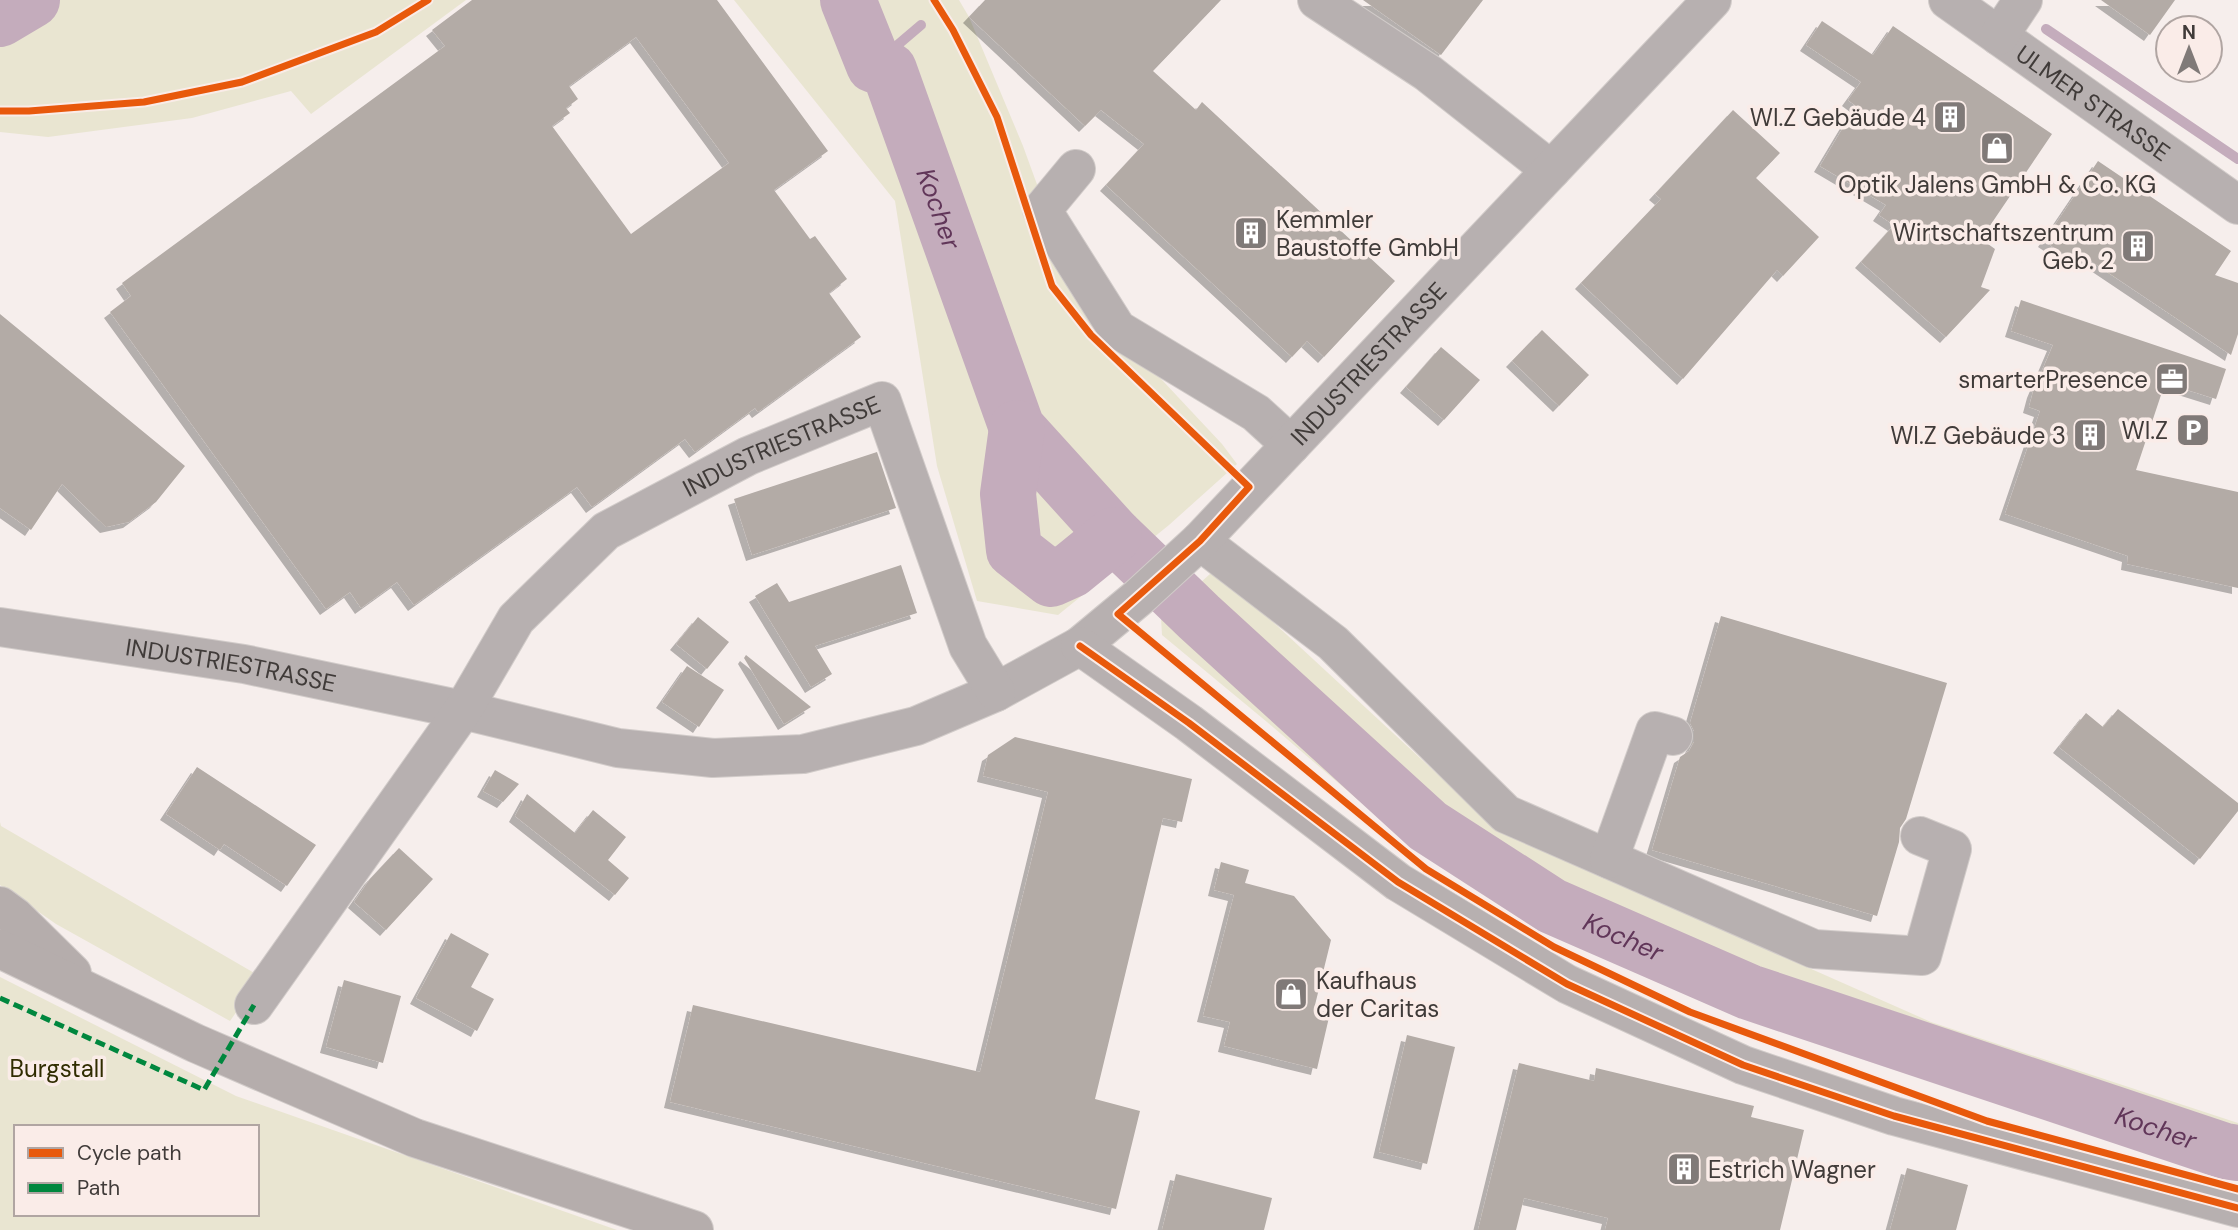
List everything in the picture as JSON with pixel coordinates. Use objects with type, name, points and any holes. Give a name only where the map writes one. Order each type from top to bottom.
[{"type":"highway","points":[[0,906],[15,917],[95,996]]},
{"type":"highway","points":[[0,949],[223,1056],[415,1138],[694,1230]]},
{"type":"street","points":[[1317,0],[1428,73],[1551,170]]},
{"type":"street","name":"INDUSTRIESTRASSE","points":[[0,627],[244,664],[463,710],[618,748],[713,758],[803,754],[915,726],[996,692],[1080,646],[1139,597],[1194,546],[1712,0]]},
{"type":"street","name":"ULMER STRASSE","points":[[1948,0],[2238,205]]},
{"type":"street","points":[[1999,36],[2023,0]]},
{"type":"street","points":[[1076,169],[1042,210],[1117,329],[1256,412],[1290,445]]},
{"type":"street","name":"INDUSTRIESTRASSE","points":[[254,1005],[463,710],[516,619],[606,531],[748,456],[882,401],[968,646],[996,692]]},
{"type":"street","points":[[1194,546],[1333,643],[1506,814],[1814,949],[1922,957],[1952,849],[1920,836]]},
{"type":"street","points":[[1080,646],[1189,723],[1398,882],[1567,984],[1742,1065],[1881,1112],[2238,1208]]},
{"type":"street","points":[[1609,859],[1655,731],[1674,736]]},
{"type":"green space","points":[[0,0],[466,0],[311,114],[291,91],[192,118],[48,137],[0,132]]},
{"type":"green space","points":[[734,0],[959,0],[969,17],[1023,146],[1074,286],[1222,444],[1237,464],[1169,525],[1058,615],[977,601],[937,466],[895,201]]},
{"type":"green space","points":[[1220,573],[1499,831],[1931,1022],[2238,1123],[2238,1176],[1900,1069],[1601,956],[1418,851],[1162,635],[1161,618],[1210,574]]},
{"type":"green space","points":[[0,822],[1,826],[261,977],[230,1021],[56,924],[0,885]]},
{"type":"green space","name":"Burgstall","points":[[0,977],[236,1096],[617,1230],[0,1230]]},
{"type":"building","points":[[472,0],[717,0],[828,151],[774,190],[810,239],[815,236],[847,279],[829,293],[861,337],[758,412],[755,408],[695,452],[685,439],[592,507],[577,487],[414,605],[397,582],[361,608],[350,592],[326,609],[110,312],[131,296],[122,283],[445,46],[432,30]],"holes":[[[636,37],[729,163],[631,234],[552,126],[570,113],[566,108],[578,99],[569,86]]]},
{"type":"building","name":"Kemmler Baustoffe GmbH","points":[[985,0],[1221,0],[1153,71],[1196,110],[1202,102],[1395,281],[1324,357],[1307,341],[1292,357],[1106,185],[1144,144],[1101,110],[1085,126],[969,17]]},
{"type":"building","points":[[1363,0],[1483,0],[1441,55]]},
{"type":"building","points":[[2101,0],[2175,0],[2165,14],[2154,14],[2154,29],[2150,35]]},
{"type":"building","points":[[1822,21],[1873,55],[1893,26],[2052,134],[1981,239],[1995,249],[1981,287],[1990,290],[1946,337],[1861,262],[1894,225],[1879,215],[1886,205],[1820,166],[1856,106],[1848,100],[1861,82],[1806,45]]},
{"type":"building","points":[[1733,110],[1780,153],[1756,178],[1819,237],[1783,276],[1777,270],[1683,379],[1581,283],[1661,199],[1655,194]]},
{"type":"building","name":"Wirtschaftszentrum Geb. 2","points":[[2098,161],[2231,251],[2215,275],[2238,283],[2238,334],[2231,355],[2085,257],[2080,265],[2044,241]]},
{"type":"building","points":[[2021,300],[2226,369],[2216,399],[2165,383],[2136,470],[2238,492],[2238,588],[2127,564],[2128,556],[2005,514],[2040,411],[2029,407],[2033,392],[2053,345],[2011,331]]},
{"type":"building","points":[[0,314],[185,466],[156,502],[129,522],[106,527],[62,484],[31,530],[0,508]]},
{"type":"building","points":[[1542,330],[1589,375],[1559,406],[1512,361]]},
{"type":"building","points":[[1441,347],[1480,380],[1444,420],[1406,387]]},
{"type":"building","points":[[877,452],[896,508],[752,555],[734,499]]},
{"type":"building","points":[[901,565],[917,613],[815,646],[832,674],[811,687],[755,596],[777,583],[789,602]]},
{"type":"building","points":[[1721,616],[1947,683],[1906,819],[1900,828],[1899,842],[1877,916],[1652,850],[1680,757],[1689,751],[1694,742],[1694,731],[1690,723]]},
{"type":"building","points":[[698,617],[729,642],[707,669],[676,644]]},
{"type":"building","points":[[746,655],[811,707],[784,724],[744,658]]},
{"type":"building","points":[[687,666],[724,690],[699,727],[662,702]]},
{"type":"building","points":[[2118,709],[2238,803],[2238,811],[2200,859],[2059,747],[2086,713],[2103,727]]},
{"type":"building","points":[[1015,737],[1192,779],[1182,822],[1163,818],[1095,1099],[1140,1111],[1116,1209],[670,1102],[693,1005],[980,1072],[1048,792],[983,776],[988,755]]},
{"type":"building","points":[[197,767],[316,845],[287,886],[224,844],[220,850],[166,814]]},
{"type":"building","points":[[495,770],[519,784],[503,802],[483,791]]},
{"type":"building","points":[[527,794],[575,833],[593,810],[626,837],[608,860],[629,878],[615,895],[515,816]]},
{"type":"building","points":[[399,848],[433,879],[386,930],[354,902],[370,879]]},
{"type":"building","points":[[1221,862],[1249,870],[1245,883],[1294,896],[1331,940],[1314,1009],[1330,1013],[1317,1069],[1224,1046],[1230,1022],[1203,1016],[1234,895],[1214,890]]},
{"type":"building","points":[[451,933],[489,954],[471,987],[494,999],[477,1031],[416,998]]},
{"type":"building","points":[[344,980],[401,996],[383,1063],[326,1047]]},
{"type":"building","points":[[1407,1035],[1455,1047],[1427,1164],[1379,1152]]},
{"type":"building","name":"Estrich Wagner","points":[[1519,1063],[1594,1081],[1596,1068],[1754,1106],[1751,1117],[1804,1130],[1780,1230],[1605,1230],[1608,1218],[1524,1198],[1516,1230],[1478,1230]]},
{"type":"building","points":[[1907,1168],[1968,1185],[1956,1230],[1890,1230]]},
{"type":"building","points":[[1176,1174],[1272,1198],[1264,1230],[1162,1230]]},
{"type":"waterway","name":"Kocher","points":[[0,19],[32,0]]},
{"type":"waterway","name":"Kocher","points":[[848,0],[874,65],[889,70],[1017,428],[1114,535],[1199,617],[1428,826],[1552,906],[1749,992],[2225,1151],[2238,1153]]},
{"type":"waterway","points":[[874,65],[921,25]]},
{"type":"waterway","points":[[2046,29],[2238,159]]},
{"type":"waterway","name":"Kocher","points":[[1017,428],[1008,494],[1014,550],[1051,579],[1071,570],[1114,535]]},
{"type":"marked path","points":[[0,998],[204,1090],[254,1005]]},
{"type":"cycle path","points":[[0,111],[144,102],[242,82],[376,32],[428,0]]},
{"type":"cycle path","points":[[934,0],[953,30],[997,117],[1052,286],[1091,335],[1249,487],[1200,541],[1118,614],[1426,869],[1554,947],[1690,1012],[1987,1121],[2238,1189]]},
{"type":"cycle path","points":[[1080,646],[1189,723],[1398,882],[1567,984],[1743,1065],[1894,1116],[2238,1208]]},
{"type":"place","name":"WI.Z Gebäude 4","points":[[1950,117]]},
{"type":"place","name":"Optik Jalens GmbH & Co. KG","points":[[1997,148]]},
{"type":"place","name":"Kemmler Baustoffe GmbH","points":[[1251,233]]},
{"type":"place","name":"Wirtschaftszentrum Geb. 2","points":[[2138,246]]},
{"type":"place","name":"smarterPresence","points":[[2172,379]]},
{"type":"place","name":"WI.Z","points":[[2193,430]]},
{"type":"place","name":"WI.Z Gebäude 3","points":[[2090,435]]},
{"type":"place","name":"Kaufhaus der Caritas","points":[[1291,994]]},
{"type":"place","name":"Estrich Wagner","points":[[1684,1169]]}]
